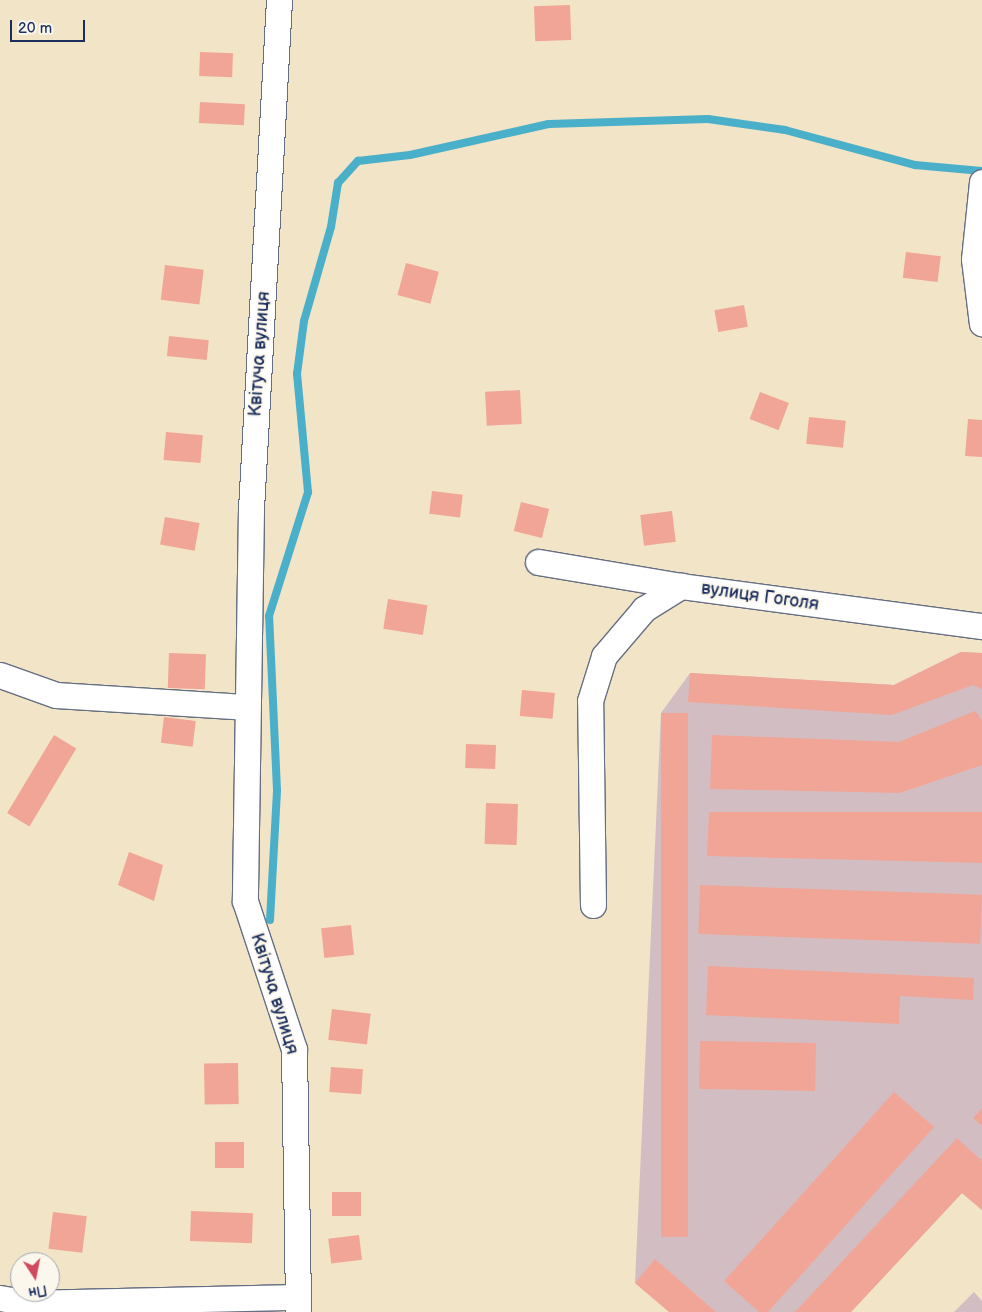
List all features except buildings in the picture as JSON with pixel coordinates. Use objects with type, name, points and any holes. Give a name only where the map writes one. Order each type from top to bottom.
[{"type":"street","name":"Квітуча вулиця","points":[[279,0],[250,509],[245,707],[245,901],[294,1049],[298,1305]]},
{"type":"street","points":[[982,182],[974,259],[982,324]]},
{"type":"street","name":"вулиця Гоголя","points":[[538,562],[681,586],[982,626]]},
{"type":"street","points":[[593,905],[590,701],[604,656],[644,609],[681,586]]},
{"type":"street","points":[[0,675],[56,695],[245,707]]},
{"type":"street","points":[[0,1298],[28,1303],[298,1305]]},
{"type":"shaded area","points":[[961,652],[982,653],[982,1210],[962,1193],[851,1312],[670,1312],[635,1283],[661,713],[690,673],[894,685]]},
{"type":"shaded area","points":[[974,1292],[982,1301],[982,1312],[954,1312]]},
{"type":"waterway","points":[[270,920],[277,790],[269,616],[308,492],[297,374],[304,321],[331,227],[338,183],[358,161],[410,155],[549,124],[708,119],[785,130],[915,165],[982,171]]}]
